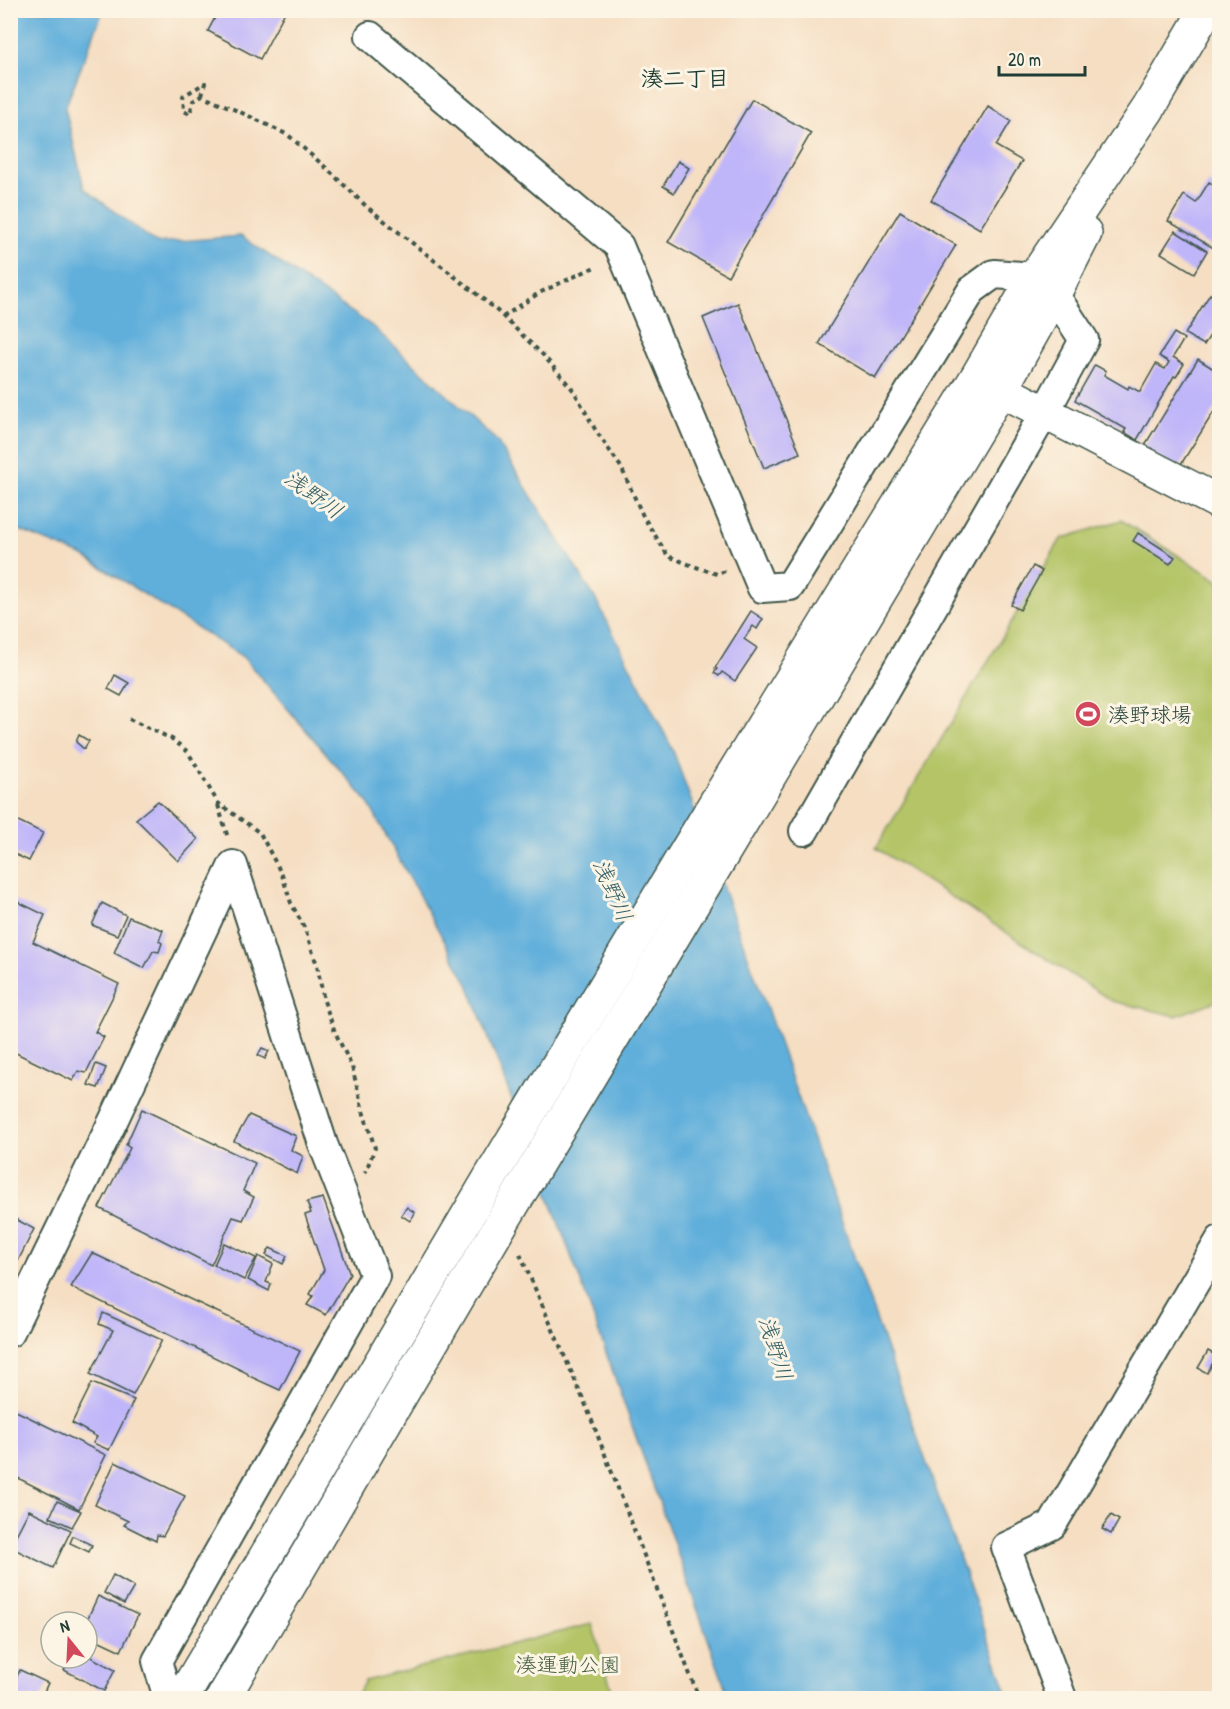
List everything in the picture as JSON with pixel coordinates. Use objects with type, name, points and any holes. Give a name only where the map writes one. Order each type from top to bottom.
[{"type":"street","points":[[223,1698],[725,850],[1044,286],[1206,10]]},
{"type":"street","points":[[370,36],[619,246],[762,588],[790,586],[972,290],[994,274],[1044,286],[1084,340],[804,831]]},
{"type":"street","points":[[989,383],[1220,503]]},
{"type":"street","points":[[182,1698],[713,807],[989,383]]},
{"type":"street","points":[[10,1332],[114,1119],[233,865]]},
{"type":"street","points":[[168,1698],[157,1661],[375,1276],[323,1144],[233,865]]},
{"type":"street","points":[[1062,1698],[1006,1548],[1052,1525],[1220,1240]]},
{"type":"path","points":[[205,83],[202,95],[193,101],[190,114],[184,111],[183,96],[205,83]]},
{"type":"path","points":[[202,95],[288,135],[367,207],[493,307],[543,355],[574,391],[596,431],[621,467],[643,516],[668,556],[717,574],[751,561]]},
{"type":"path","points":[[503,317],[539,293],[622,255]]},
{"type":"path","points":[[218,803],[233,865]]},
{"type":"path","points":[[511,1208],[699,1698]]},
{"type":"green space","name":"湊野球場","points":[[1121,520],[1219,581],[1219,1000],[1176,1016],[1112,1001],[876,848],[1061,539]]},
{"type":"green space","name":"湊運動公園","points":[[592,1624],[614,1698],[355,1698],[365,1681]]},
{"type":"water","name":"浅野川","points":[[10,11],[103,11],[65,108],[84,188],[156,243],[241,236],[372,326],[497,441],[595,598],[672,748],[770,1017],[1009,1698],[729,1698],[578,1274],[468,984],[367,801],[243,657],[84,556],[11,527]]},
{"type":"building","points":[[219,10],[286,10],[260,59],[208,31]]},
{"type":"building","points":[[752,99],[811,133],[728,276],[668,242]]},
{"type":"building","points":[[988,106],[1011,121],[996,146],[1022,161],[980,229],[931,200]]},
{"type":"building","points":[[678,161],[689,168],[674,193],[663,186]]},
{"type":"building","points":[[1209,182],[1220,189],[1220,252],[1168,221],[1184,195],[1196,203]]},
{"type":"building","points":[[900,211],[956,245],[875,378],[819,344]]},
{"type":"building","points":[[1175,231],[1207,251],[1194,273],[1161,253]]},
{"type":"building","points":[[1210,294],[1220,300],[1220,333],[1214,329],[1204,345],[1185,334]]},
{"type":"building","points":[[738,303],[800,453],[764,468],[703,318]]},
{"type":"building","points":[[1174,333],[1184,339],[1173,357],[1184,364],[1176,377],[1174,376],[1137,440],[1124,432],[1126,429],[1075,400],[1095,365],[1106,371],[1104,375],[1128,389],[1129,386],[1140,392],[1156,364],[1165,369],[1169,362],[1159,356]]},
{"type":"building","points":[[1198,359],[1220,373],[1220,402],[1178,469],[1143,448]]},
{"type":"building","points":[[1138,533],[1175,557],[1170,564],[1133,541]]},
{"type":"building","points":[[1033,566],[1042,571],[1020,610],[1011,605]]},
{"type":"building","points":[[751,611],[763,619],[757,629],[753,626],[744,639],[757,648],[735,681],[722,672],[719,676],[714,673],[717,669],[715,668]]},
{"type":"building","points":[[115,675],[129,683],[121,696],[108,689]]},
{"type":"building","points":[[79,735],[89,741],[84,749],[76,742]]},
{"type":"building","points":[[158,801],[198,839],[178,861],[136,819]]},
{"type":"building","points":[[10,817],[43,833],[29,861],[10,852]]},
{"type":"building","points":[[10,898],[45,915],[33,942],[119,984],[95,1032],[104,1037],[86,1073],[78,1071],[73,1081],[10,1050]]},
{"type":"building","points":[[102,903],[126,915],[117,935],[92,925]]},
{"type":"building","points":[[129,917],[163,930],[159,941],[162,943],[159,952],[153,951],[144,968],[114,953]]},
{"type":"building","points":[[262,1048],[269,1051],[265,1059],[258,1055]]},
{"type":"building","points":[[96,1064],[106,1068],[98,1088],[88,1085]]},
{"type":"building","points":[[142,1109],[255,1163],[243,1191],[254,1197],[243,1220],[233,1217],[211,1265],[99,1208],[130,1148],[126,1145]]},
{"type":"building","points":[[249,1115],[296,1136],[291,1150],[303,1156],[297,1174],[234,1141]]},
{"type":"building","points":[[323,1198],[350,1274],[326,1315],[307,1305],[313,1296],[310,1294],[324,1270],[305,1215],[311,1213],[307,1202]]},
{"type":"building","points":[[407,1207],[415,1213],[410,1221],[401,1215]]},
{"type":"building","points":[[10,1216],[34,1229],[15,1267],[10,1265]]},
{"type":"building","points":[[224,1243],[256,1258],[244,1280],[214,1265]]},
{"type":"building","points":[[270,1248],[287,1256],[283,1264],[266,1255]]},
{"type":"building","points":[[92,1253],[300,1351],[280,1390],[71,1287]]},
{"type":"building","points":[[258,1256],[273,1264],[266,1282],[271,1284],[269,1291],[248,1280]]},
{"type":"building","points":[[103,1313],[162,1340],[133,1395],[90,1374],[113,1330],[99,1324]]},
{"type":"building","points":[[1208,1351],[1217,1356],[1207,1373],[1198,1368]]},
{"type":"building","points":[[92,1383],[134,1400],[109,1450],[93,1443],[97,1437],[72,1423]]},
{"type":"building","points":[[10,1408],[106,1455],[79,1509],[10,1474]]},
{"type":"building","points":[[115,1462],[185,1496],[163,1536],[157,1535],[156,1541],[124,1525],[128,1521],[95,1505]]},
{"type":"building","points":[[57,1501],[81,1511],[72,1527],[50,1517]]},
{"type":"building","points":[[29,1510],[71,1530],[53,1568],[10,1547]]},
{"type":"building","points":[[1111,1515],[1119,1520],[1111,1534],[1102,1529]]},
{"type":"building","points":[[73,1536],[92,1545],[89,1552],[70,1543]]},
{"type":"building","points":[[113,1575],[134,1587],[124,1604],[104,1593]]},
{"type":"building","points":[[98,1596],[138,1615],[121,1651],[99,1641],[99,1610],[92,1610]]},
{"type":"building","points":[[99,1661],[115,1670],[104,1691],[64,1670],[99,1670]]},
{"type":"building","points":[[20,1670],[48,1683],[41,1698],[10,1698],[10,1691]]},
{"type":"place","name":"湊野球場","points":[[1088,714]]},
{"type":"district","name":"湊二丁目","points":[[685,78]]}]
